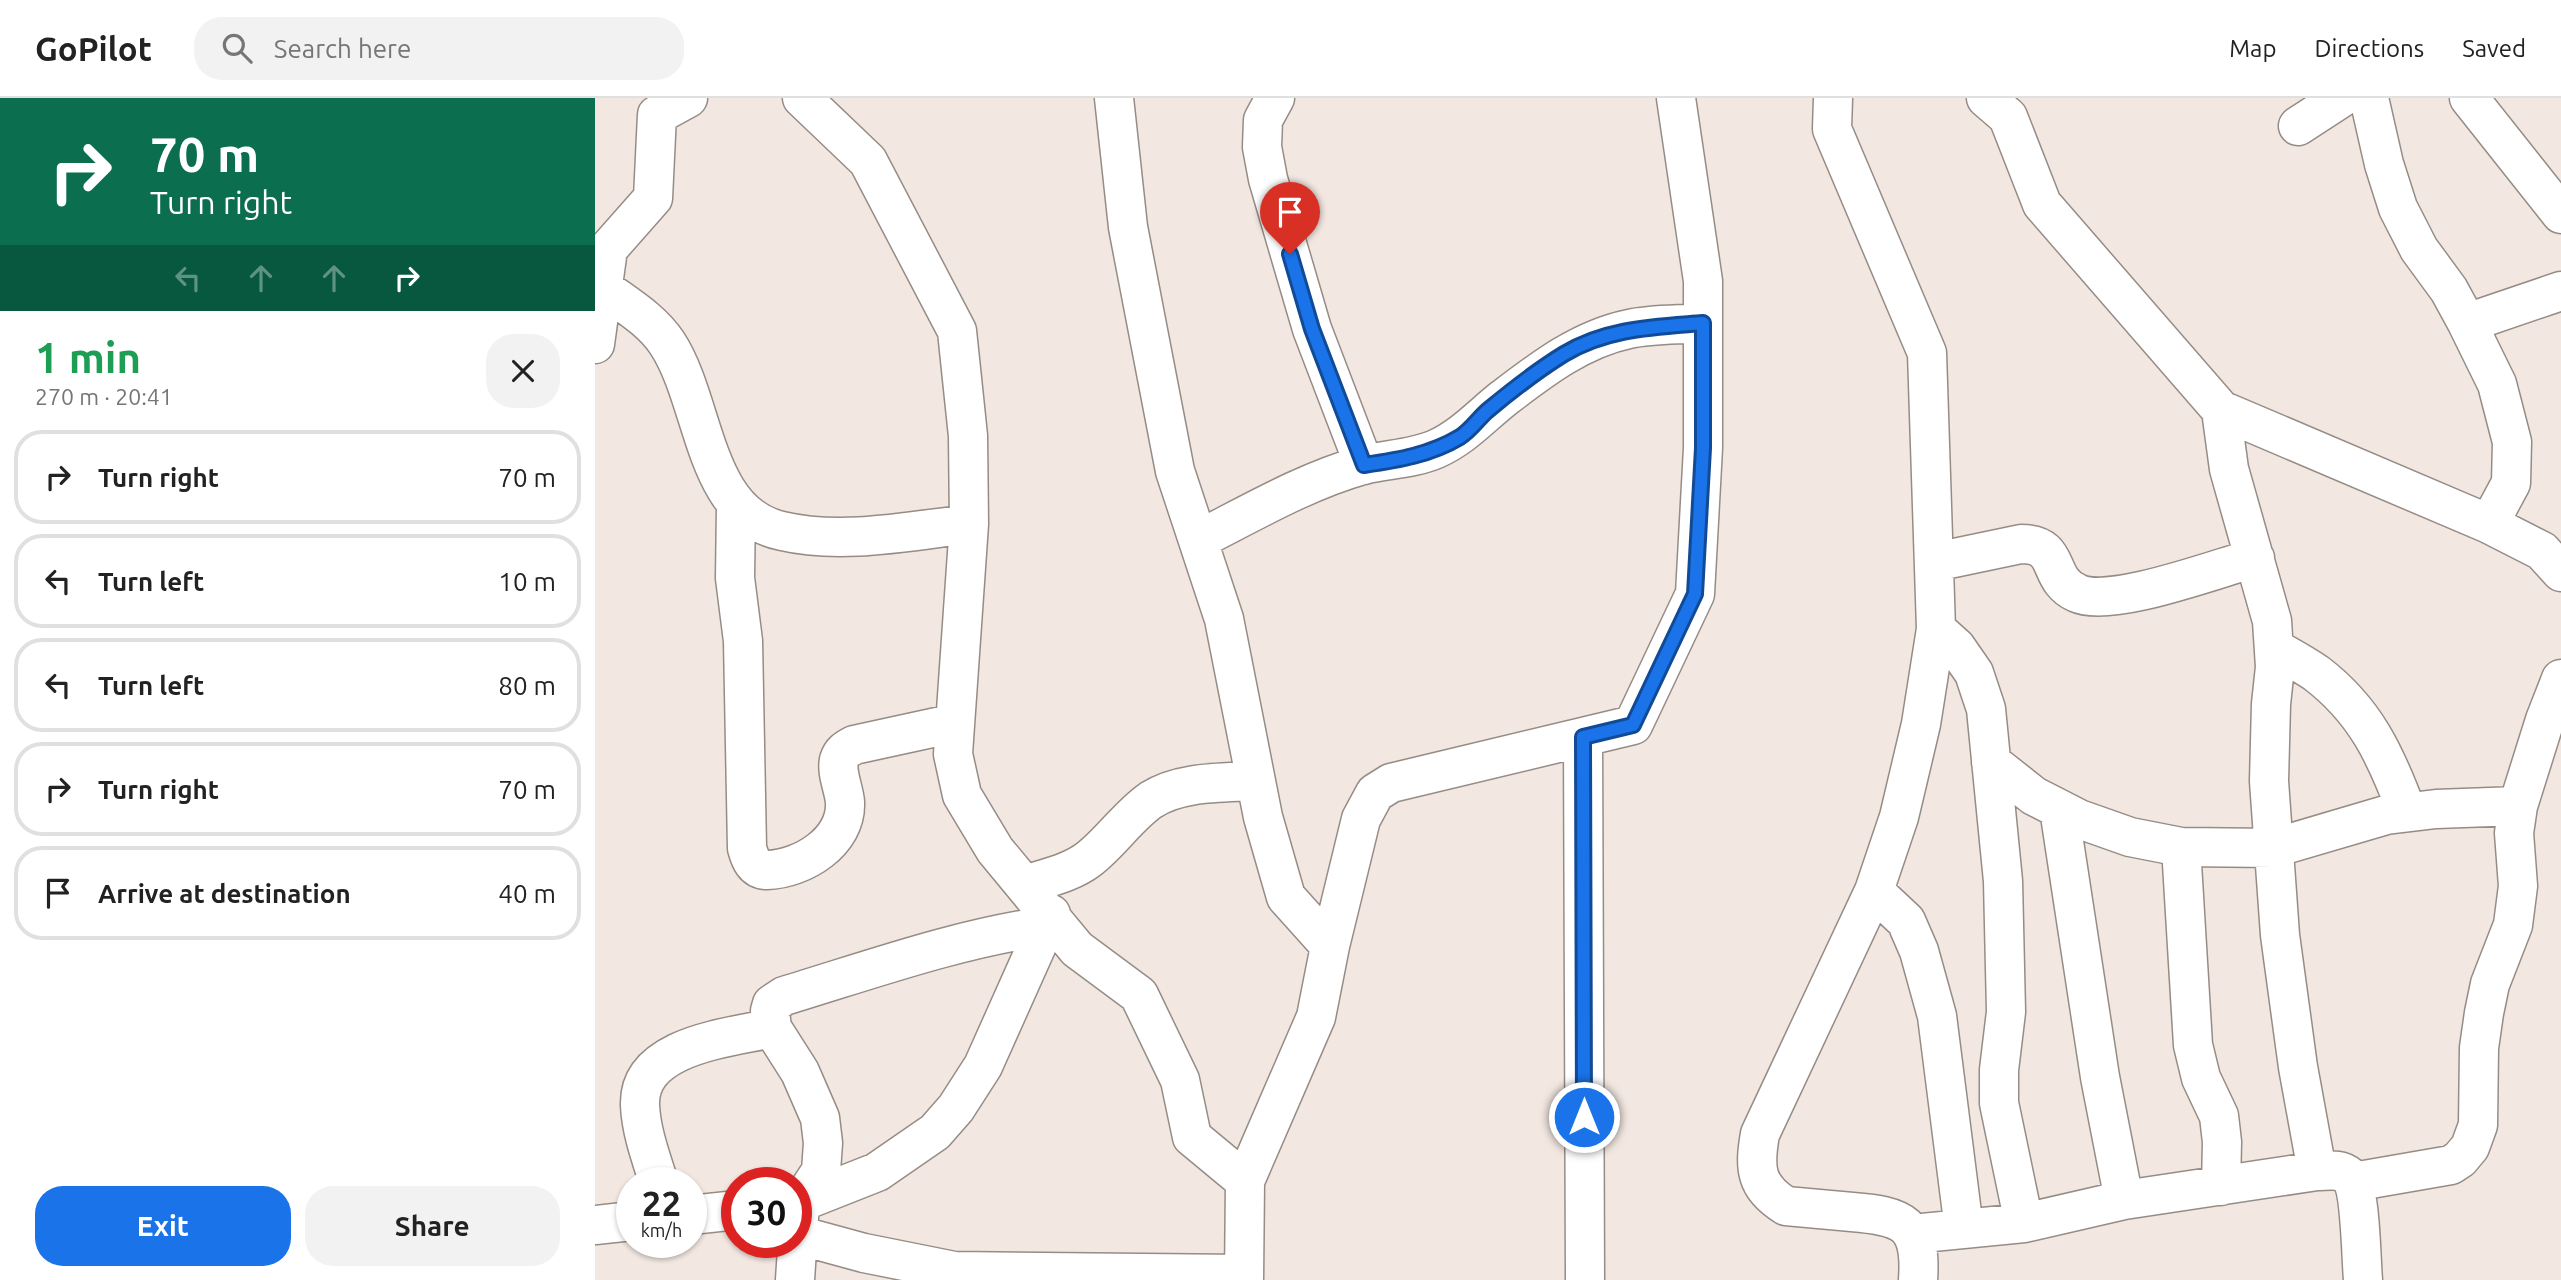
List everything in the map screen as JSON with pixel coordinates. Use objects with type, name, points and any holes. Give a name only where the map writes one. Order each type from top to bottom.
[{"type":"street","points":[[595,344],[603,288],[601,245],[653,198],[657,115],[688,98]]},
{"type":"street","points":[[802,98],[868,161],[957,331],[968,436],[969,524],[953,754],[962,795],[995,850],[1025,885],[1049,920],[1077,949],[1139,995],[1180,1080],[1192,1138],[1245,1181]]},
{"type":"street","points":[[1114,98],[1128,227],[1175,471],[1224,618],[1263,817],[1286,897],[1330,946]]},
{"type":"street","points":[[1275,98],[1263,120],[1262,147],[1268,179],[1312,329],[1364,465]]},
{"type":"street","points":[[812,1222],[864,1253],[954,1271],[1244,1277],[1245,1181],[1316,1017],[1361,818],[1375,793],[1391,783],[1633,725],[1695,594],[1703,448],[1703,281],[1676,98]]},
{"type":"street","points":[[1833,98],[1832,130],[1927,353],[1937,629],[1921,724],[1899,817],[1874,891],[1761,1134],[1756,1159],[1761,1182],[1773,1198],[1786,1206],[1885,1215],[1901,1222],[1912,1234],[1920,1256],[1918,1280]]},
{"type":"street","points":[[1986,98],[2008,117],[2042,204],[2221,410],[2489,524],[2555,557]]},
{"type":"street","points":[[2298,126],[2341,98]]},
{"type":"street","points":[[2369,98],[2384,164],[2398,208],[2419,249],[2449,290],[2497,384],[2512,442],[2511,483],[2489,524]]},
{"type":"street","points":[[2469,98],[2561,214]]},
{"type":"street","points":[[603,288],[645,318],[666,342],[678,363],[721,483],[736,506],[756,522],[782,531],[828,536],[882,534],[969,524]]},
{"type":"street","points":[[2467,323],[2561,291]]},
{"type":"street","points":[[1198,540],[1319,481],[1364,465],[1410,458],[1436,449],[1463,435],[1487,411],[1565,353],[1599,338],[1630,329],[1703,323]]},
{"type":"street","points":[[2221,410],[2229,469],[2272,621],[2275,667],[2269,781],[2280,935],[2298,1067],[2317,1171]]},
{"type":"street","points":[[736,506],[735,578],[743,641],[747,848],[754,865],[761,870],[771,870],[809,859],[839,830],[845,804],[839,761],[844,750],[854,744],[955,723]]},
{"type":"street","points":[[1935,562],[2021,544],[2033,544],[2041,546],[2047,552],[2057,576],[2068,587],[2078,594],[2093,597],[2137,592],[2255,558]]},
{"type":"street","points":[[1937,629],[1956,647],[1974,673],[1986,709],[2003,894],[2006,1012],[1999,1070],[1999,1103],[2024,1223]]},
{"type":"street","points":[[2274,648],[2316,674],[2345,700],[2371,729],[2392,771],[2407,812]]},
{"type":"street","points":[[2353,1182],[2451,1165],[2461,1159],[2470,1147],[2478,1125],[2479,1048],[2484,1013],[2490,984],[2513,925],[2518,887],[2514,833],[2518,806],[2548,745],[2561,679]]},
{"type":"street","points":[[1583,737],[1585,1280]]},
{"type":"street","points":[[1991,762],[2034,796],[2079,819],[2130,836],[2181,847],[2274,848],[2386,815],[2435,809],[2518,806]]},
{"type":"street","points":[[1025,885],[1062,873],[1087,861],[1151,800],[1173,790],[1198,785],[1255,781]]},
{"type":"street","points":[[2059,809],[2100,1077],[2124,1200]]},
{"type":"street","points":[[2181,847],[2193,1045],[2201,1078],[2219,1116],[2222,1142],[2221,1186]]},
{"type":"street","points":[[1874,891],[1906,921],[1919,951],[1937,1016],[1964,1229]]},
{"type":"street","points":[[812,1188],[821,1171],[823,1143],[820,1118],[800,1072],[772,1028],[772,1004],[784,996],[962,942],[1049,920]]},
{"type":"street","points":[[812,1207],[877,1172],[935,1132],[956,1108],[983,1066],[1049,920]]},
{"type":"street","points":[[654,1167],[640,1103],[644,1083],[655,1066],[676,1051],[772,1028]]},
{"type":"street","points":[[1912,1234],[2024,1223],[2124,1200],[2339,1170],[2353,1182],[2357,1195],[2363,1280]]},
{"type":"street","points":[[595,1225],[616,1223]]},
{"type":"street","points":[[795,1280],[796,1258]]},
{"type":"route","points":[[1290,254],[1312,329],[1364,465],[1410,458],[1463,435],[1487,411],[1520,385],[1565,353],[1599,338],[1630,329],[1703,323],[1703,448],[1695,594],[1633,725],[1583,737],[1584,1117]]}]
